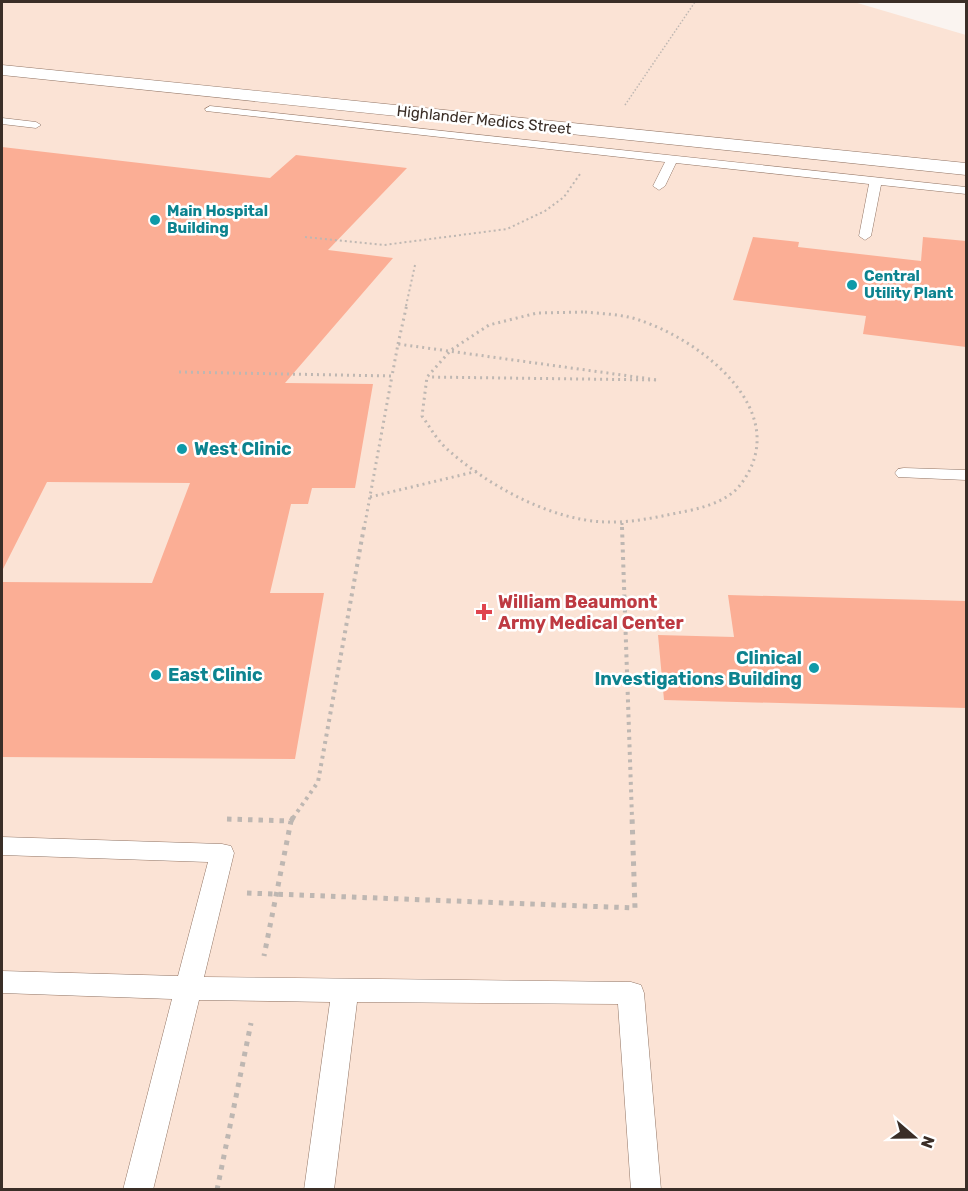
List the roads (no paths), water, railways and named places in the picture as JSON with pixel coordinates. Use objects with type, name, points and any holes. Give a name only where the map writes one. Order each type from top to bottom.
[{"type":"street","name":"Highlander Medics Street","points":[[2,70],[966,169]]},
{"type":"lane","points":[[210,109],[966,191]]},
{"type":"lane","points":[[2,121],[36,125]]},
{"type":"lane","points":[[659,186],[672,159]]},
{"type":"lane","points":[[865,237],[876,181]]},
{"type":"lane","points":[[904,473],[966,475]]},
{"type":"lane","points":[[2,846],[222,853],[138,1190]]},
{"type":"lane","points":[[2,982],[345,990],[631,993],[646,1190]]},
{"type":"lane","points":[[319,1190],[345,990]]},
{"type":"place","name":"Main Hospital Building","points":[[155,220]]},
{"type":"place","name":"Central Utility Plant","points":[[852,285]]},
{"type":"place","name":"West Clinic","points":[[182,449]]},
{"type":"place","name":"William Beaumont Army Medical Center","points":[[484,612]]},
{"type":"place","name":"Clinical Investigations Building","points":[[814,668]]},
{"type":"place","name":"East Clinic","points":[[156,675]]}]
